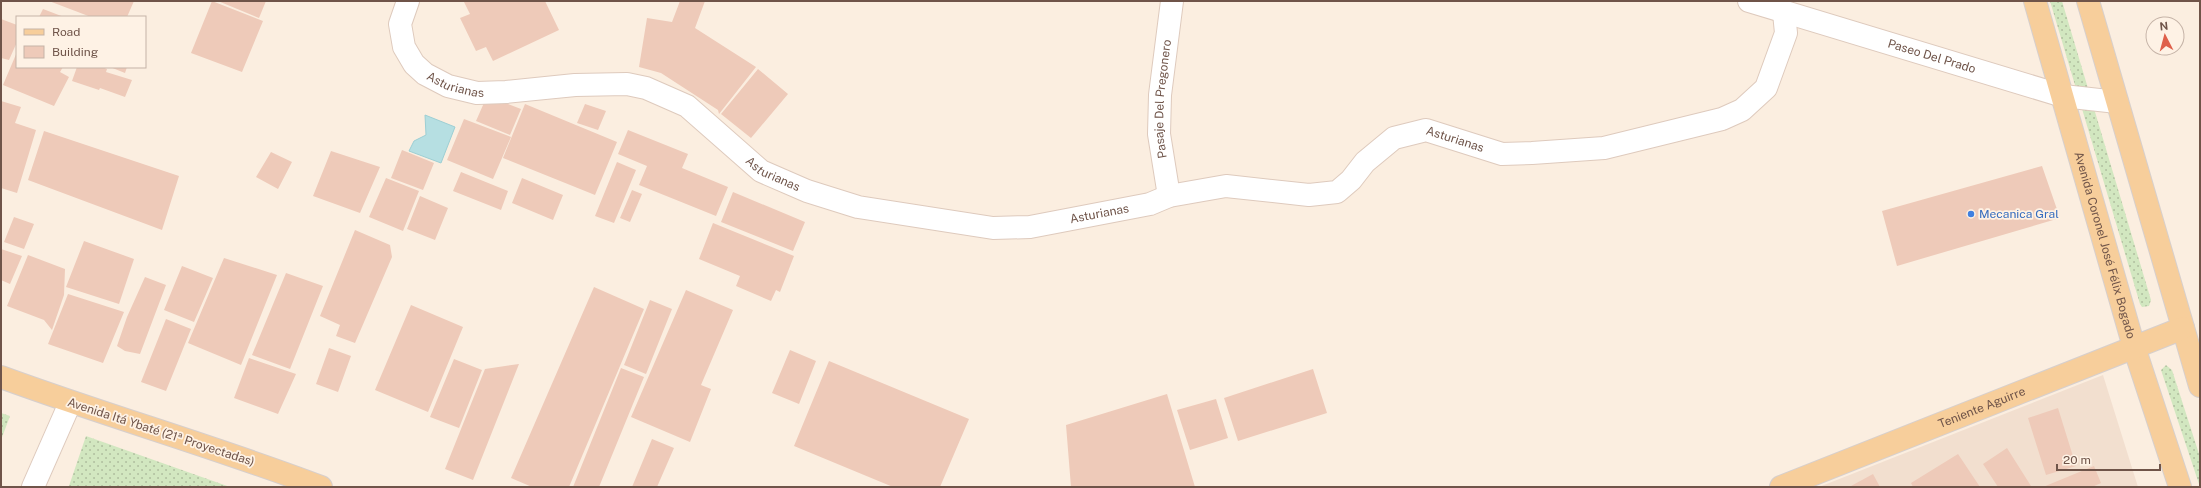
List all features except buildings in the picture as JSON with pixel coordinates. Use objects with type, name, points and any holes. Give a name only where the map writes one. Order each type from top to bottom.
[{"type":"main road","name":"Avenida Coronel José Félix Bogado","points":[[2035,1],[2134,347],[2180,487]]},
{"type":"main road","points":[[2088,1],[2200,386]]},
{"type":"main road","name":"Teniente Aguirre","points":[[1781,487],[2182,328]]},
{"type":"main road","name":"Avenida Itá Ybaté (21ª Proyectadas)","points":[[1,377],[70,403],[211,448],[321,487]]},
{"type":"street","name":"Pasaje Del Pregonero","points":[[1169,196],[1159,126],[1160,95],[1172,1]]},
{"type":"street","name":"Paseo Del Prado","points":[[1749,1],[1784,13],[2063,96],[2117,102]]},
{"type":"street","name":"Asturianas","points":[[406,5],[400,24],[401,35],[409,56],[425,74],[448,86],[477,93],[506,92],[575,84],[626,84],[646,88],[688,106],[761,171],[807,191],[858,207],[993,228],[1030,228],[1150,204],[1169,196],[1226,186],[1309,195],[1337,192],[1352,180],[1365,162],[1394,138],[1426,130],[1502,154],[1532,153],[1604,148],[1722,119],[1742,110],[1766,88],[1786,33],[1784,13]]},
{"type":"street","points":[[32,487],[70,403]]},
{"type":"shaded area","points":[[2103,375],[2138,487],[1819,487]]},
{"type":"green space","points":[[2050,1],[2062,1],[2151,300],[2149,306],[2142,307],[2140,304]]},
{"type":"green space","points":[[2166,365],[2172,370],[2200,457],[2200,487],[2161,370]]},
{"type":"green space","points":[[1,413],[10,416],[1,440]]},
{"type":"green space","points":[[86,436],[230,487],[69,486]]},
{"type":"water","points":[[425,115],[455,127],[441,163],[409,151],[414,141],[426,135]]},
{"type":"place","name":"Mecanica Gral","points":[[1971,214]]}]
